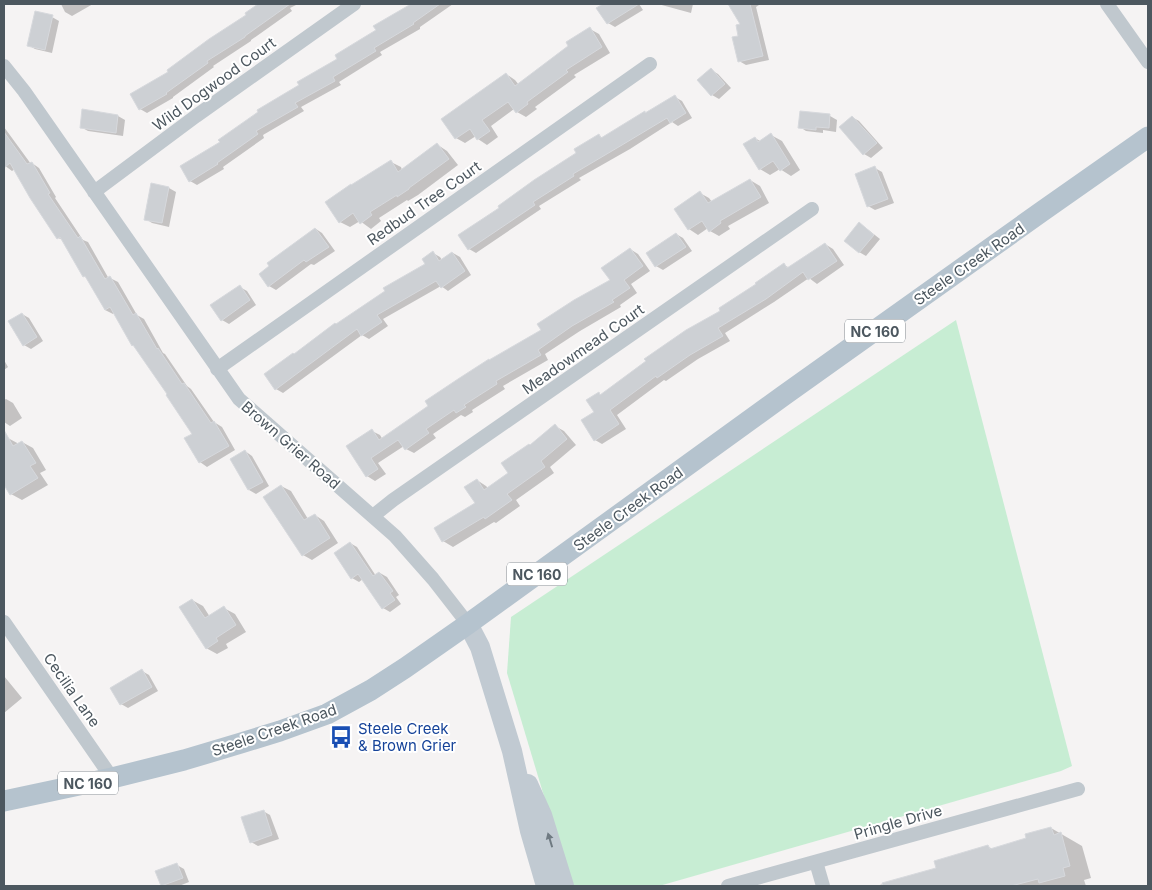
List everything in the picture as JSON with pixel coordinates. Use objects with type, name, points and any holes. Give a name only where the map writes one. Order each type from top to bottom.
[{"type":"main road","name":"Steele Creek Road","points":[[4,801],[112,778],[241,743],[327,714],[371,690],[468,624],[783,396],[1148,138]]},
{"type":"main road","name":"Brown Grier Road","points":[[468,624],[480,647],[512,750],[530,831],[546,886]]},
{"type":"main road","name":"Brown Grier Road","points":[[512,750],[542,816],[564,886]]},
{"type":"street","name":"Wild Dogwood Court","points":[[94,192],[196,116],[354,4]]},
{"type":"street","points":[[1107,4],[1148,62]]},
{"type":"street","name":"Redbud Tree Court","points":[[217,368],[650,64]]},
{"type":"street","name":"Brown Grier Road","points":[[4,66],[24,91],[239,400],[373,516],[410,552],[468,624]]},
{"type":"street","name":"Meadowmead Court","points":[[373,516],[812,209]]},
{"type":"street","name":"Cecilia Lane","points":[[4,622],[112,778]]},
{"type":"street","name":"Pringle Drive","points":[[728,886],[1078,789]]},
{"type":"street","points":[[816,862],[823,886]]},
{"type":"green space","points":[[956,320],[1072,766],[1061,771],[659,886],[571,886],[507,673],[511,617]]},
{"type":"building","points":[[258,4],[290,4],[245,37],[207,61],[208,63],[167,94],[139,110],[130,94],[168,72],[167,70],[246,15],[245,13]]},
{"type":"building","points":[[411,4],[440,4],[414,24],[374,48],[376,51],[333,77],[335,81],[295,103],[298,107],[256,131],[258,134],[218,164],[189,182],[180,166],[220,142],[218,140],[258,112],[257,110],[299,85],[297,82],[337,59],[335,55],[376,30],[373,26]]},
{"type":"building","points":[[603,4],[639,4],[607,24],[596,8]]},
{"type":"building","points":[[728,4],[750,4],[763,56],[738,62],[732,37],[738,36],[736,25],[740,24]]},
{"type":"building","points":[[35,11],[53,15],[45,50],[27,46]]},
{"type":"building","points":[[590,27],[602,47],[566,70],[568,72],[527,102],[528,104],[516,113],[508,102],[482,120],[490,131],[477,140],[470,129],[455,139],[441,119],[506,73],[515,86],[568,46],[566,42]]},
{"type":"building","points":[[711,68],[725,84],[711,96],[697,80]]},
{"type":"building","points":[[675,95],[686,113],[670,123],[667,118],[573,174],[574,176],[533,202],[535,205],[468,250],[458,235],[499,208],[498,206],[534,180],[576,153],[574,149],[599,134],[601,138]]},
{"type":"building","points":[[82,109],[118,115],[116,133],[80,128]]},
{"type":"building","points":[[800,111],[830,114],[829,128],[816,127],[816,130],[798,128]]},
{"type":"building","points":[[852,116],[877,143],[863,155],[839,127]]},
{"type":"building","points":[[4,132],[27,164],[32,162],[50,193],[48,194],[78,238],[80,236],[105,279],[110,276],[133,315],[136,313],[157,349],[182,384],[184,383],[211,423],[214,421],[229,446],[199,463],[184,438],[192,434],[167,394],[132,346],[110,307],[105,310],[60,237],[57,239],[30,198],[10,163],[4,168]]},
{"type":"building","points":[[771,133],[790,164],[780,171],[773,161],[759,170],[743,144],[755,137],[758,142]]},
{"type":"building","points":[[437,143],[449,159],[409,189],[370,212],[372,215],[360,224],[353,213],[339,223],[325,202],[391,160],[398,172]]},
{"type":"building","points":[[875,166],[888,199],[867,207],[855,174]]},
{"type":"building","points":[[750,179],[761,197],[720,221],[721,223],[709,232],[702,221],[688,230],[674,209],[700,191],[708,203]]},
{"type":"building","points":[[151,183],[169,187],[162,223],[144,220]]},
{"type":"building","points":[[859,222],[874,235],[859,253],[844,241]]},
{"type":"building","points":[[315,228],[329,247],[306,262],[304,260],[268,287],[259,274],[269,266],[267,263]]},
{"type":"building","points":[[676,233],[686,247],[655,267],[646,253]]},
{"type":"building","points":[[825,243],[837,261],[808,280],[803,272],[766,299],[718,328],[723,336],[690,355],[657,378],[656,376],[610,410],[619,424],[594,441],[581,420],[594,412],[586,400],[599,392],[600,395],[646,361],[644,359],[686,330],[720,311],[719,308],[784,263],[787,268]]},
{"type":"building","points":[[630,248],[643,266],[624,280],[630,288],[612,300],[614,302],[572,326],[538,350],[541,355],[496,381],[497,384],[464,405],[466,407],[456,413],[454,410],[426,429],[429,433],[405,450],[398,440],[371,458],[378,469],[366,477],[346,446],[372,429],[379,440],[428,406],[425,401],[489,359],[541,330],[537,324],[610,280],[601,268]]},
{"type":"building","points":[[433,251],[439,261],[452,252],[465,271],[441,288],[436,281],[377,315],[382,322],[361,336],[357,329],[275,390],[264,374],[335,323],[385,291],[383,288],[425,264],[422,259]]},
{"type":"building","points":[[240,285],[250,300],[221,321],[210,305]]},
{"type":"building","points":[[22,313],[37,337],[23,346],[8,321]]},
{"type":"building","points":[[555,424],[567,439],[541,461],[545,467],[507,494],[512,500],[485,519],[484,517],[442,542],[434,528],[475,503],[464,487],[477,479],[484,490],[508,473],[501,463],[530,445]]},
{"type":"building","points":[[4,430],[13,446],[22,441],[36,463],[30,466],[38,478],[10,495],[4,485]]},
{"type":"building","points":[[245,450],[263,482],[248,490],[230,459]]},
{"type":"building","points":[[281,485],[304,520],[315,514],[330,538],[302,556],[263,497]]},
{"type":"building","points":[[350,542],[373,576],[379,572],[393,591],[390,593],[395,600],[382,609],[358,574],[351,579],[334,553]]},
{"type":"building","points":[[192,599],[205,618],[224,606],[236,625],[216,638],[218,641],[206,649],[179,607]]},
{"type":"building","points":[[142,669],[152,687],[120,705],[110,688]]},
{"type":"building","points":[[264,810],[272,835],[250,843],[241,817]]},
{"type":"building","points":[[1051,827],[1054,835],[1061,832],[1070,866],[1063,868],[1065,876],[1039,883],[1038,879],[1011,886],[883,886],[882,883],[936,868],[934,861],[988,845],[990,849],[1026,838],[1025,834]]},
{"type":"building","points":[[177,863],[183,878],[161,886],[155,871]]},
{"type":"place","name":"Steele Creek & Brown Grier","points":[[341,737]]}]
